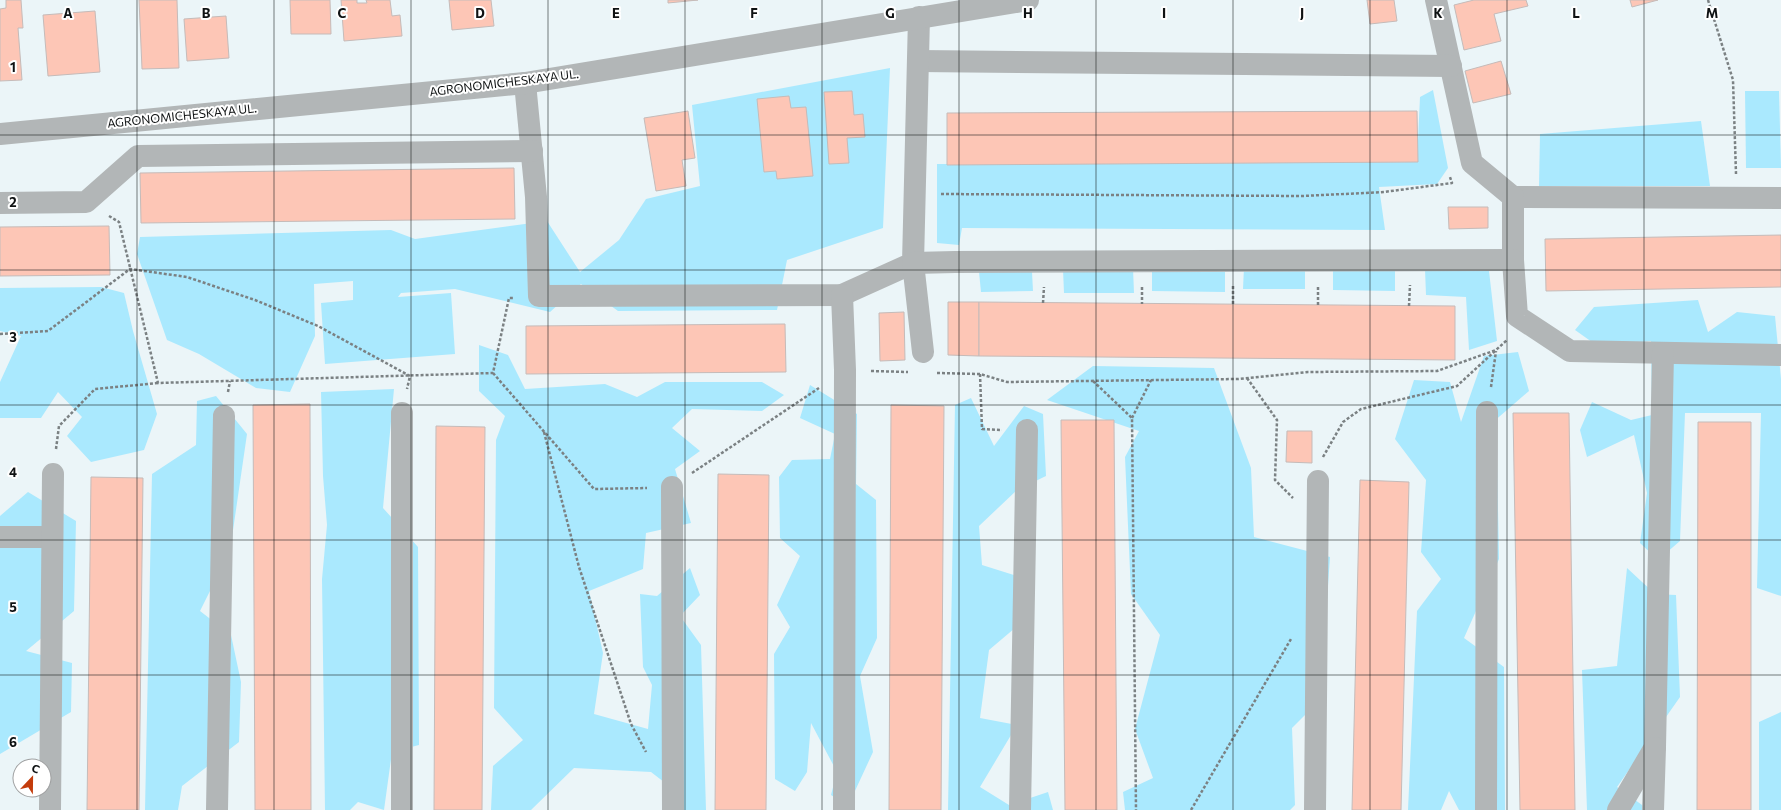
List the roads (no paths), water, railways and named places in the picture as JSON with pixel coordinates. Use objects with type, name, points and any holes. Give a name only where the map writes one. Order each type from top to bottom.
[{"type":"street","name":"AGRONOMICHESKAYA UL.","points":[[0,134],[526,83],[1028,0]]},
{"type":"street","points":[[1436,0],[1472,163],[1513,197],[1781,198]]},
{"type":"street","points":[[919,17],[913,264],[930,358]]},
{"type":"street","points":[[918,61],[1451,66]]},
{"type":"street","points":[[526,83],[536,197],[539,296],[842,295],[913,264],[955,262],[1513,260]]},
{"type":"street","points":[[0,203],[86,202],[138,156],[532,151]]},
{"type":"street","points":[[1513,197],[1513,260],[1517,316],[1570,351],[1781,355]]},
{"type":"street","points":[[842,295],[845,370],[844,810]]},
{"type":"street","points":[[1653,810],[1663,353]]},
{"type":"street","points":[[1486,810],[1487,412]]},
{"type":"street","points":[[402,413],[402,810]]},
{"type":"street","points":[[217,810],[224,416]]},
{"type":"street","points":[[1020,810],[1027,430]]},
{"type":"street","points":[[50,810],[53,474]]},
{"type":"street","points":[[1315,810],[1318,481]]},
{"type":"street","points":[[672,487],[672,800],[674,810]]},
{"type":"street","points":[[0,537],[52,537]]},
{"type":"street","points":[[1618,810],[1655,747]]}]
